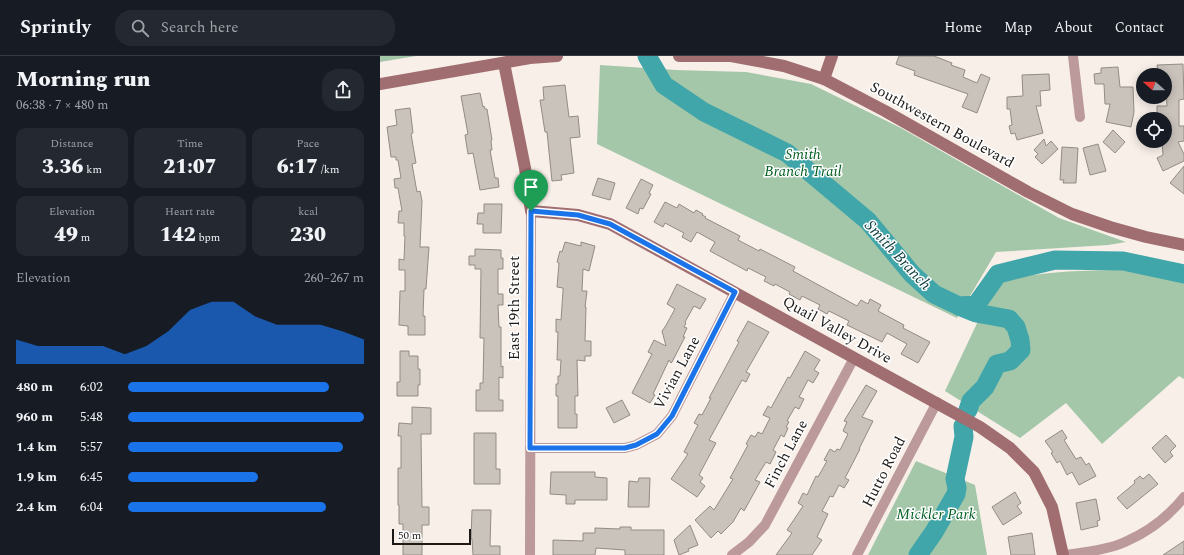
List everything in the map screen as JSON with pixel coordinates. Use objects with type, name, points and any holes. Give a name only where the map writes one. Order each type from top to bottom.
[{"type":"street","points":[[380,84],[530,58],[557,56]]},
{"type":"street","name":"Southwestern Boulevard","points":[[679,56],[731,56],[784,66],[824,79],[885,111],[1028,192],[1072,214],[1146,237],[1184,245]]},
{"type":"street","points":[[824,79],[832,56]]},
{"type":"street","points":[[1073,56],[1080,117]]},
{"type":"street","name":"East 19th Street","points":[[504,63],[525,168],[531,211],[530,555]]},
{"type":"street","name":"Quail Valley Drive","points":[[531,211],[578,215],[610,224],[937,402],[980,427],[1010,448],[1034,472],[1052,507],[1064,555]]},
{"type":"street","name":"Vivian Lane","points":[[530,448],[625,448],[636,445],[657,434],[672,416],[735,292]]},
{"type":"street","name":"Finch Lane","points":[[732,555],[749,542],[765,526],[854,358]]},
{"type":"street","name":"Hutto Road","points":[[857,555],[937,402]]},
{"type":"street","points":[[1064,555],[1101,549],[1125,542],[1163,519],[1184,497]]},
{"type":"green space","points":[[380,56],[416,56],[380,62]]},
{"type":"green space","name":"Smith Branch Trail","points":[[600,65],[676,70],[746,72],[811,84],[901,128],[1059,218],[1126,242],[1108,245],[996,252],[957,318],[597,144]]},
{"type":"green space","points":[[1184,269],[1184,379],[1179,376],[1102,444],[1066,403],[1020,438],[945,391],[996,283],[1015,278],[1075,271]]},
{"type":"green space","name":"Mickler Park","points":[[916,461],[975,485],[987,555],[868,555]]},
{"type":"building","points":[[899,56],[934,56],[952,63],[951,65],[965,70],[963,77],[977,83],[981,74],[990,78],[977,113],[962,107],[968,94],[914,75],[915,71],[896,64]]},
{"type":"building","points":[[1183,64],[1184,99],[1179,100],[1179,126],[1184,126],[1184,141],[1178,142],[1184,154],[1184,161],[1163,171],[1157,158],[1163,155],[1162,148],[1172,148],[1172,112],[1157,112],[1157,106],[1167,106],[1167,104],[1172,104],[1172,68],[1157,68],[1157,65]]},
{"type":"building","points":[[1118,67],[1120,87],[1133,87],[1134,112],[1131,127],[1106,122],[1110,104],[1105,104],[1104,84],[1095,84],[1094,74],[1101,73],[1101,68]]},
{"type":"building","points":[[1049,74],[1050,90],[1040,91],[1041,106],[1036,106],[1043,133],[1017,140],[1015,133],[1011,134],[1009,126],[1012,125],[1010,109],[1007,109],[1007,97],[1023,96],[1022,75]]},
{"type":"building","points":[[565,85],[569,117],[578,116],[580,137],[570,138],[574,173],[561,175],[562,180],[552,181],[547,132],[545,132],[540,100],[544,100],[543,87]]},
{"type":"building","points":[[480,93],[483,107],[484,106],[485,109],[487,109],[492,140],[492,150],[490,150],[495,178],[498,178],[499,187],[480,190],[473,153],[468,154],[465,135],[468,134],[461,96]]},
{"type":"building","points":[[410,108],[413,133],[411,134],[416,163],[412,164],[417,192],[420,191],[422,201],[420,247],[429,247],[426,289],[424,289],[423,316],[425,316],[425,335],[408,335],[408,326],[399,325],[400,291],[405,291],[405,270],[399,270],[399,259],[404,260],[405,236],[404,223],[398,223],[399,211],[402,211],[398,188],[395,188],[394,179],[401,178],[398,160],[396,160],[396,157],[391,157],[387,127],[397,125],[395,110]]},
{"type":"building","points":[[1113,130],[1125,142],[1115,153],[1103,142]]},
{"type":"building","points":[[1044,139],[1046,146],[1051,141],[1058,149],[1042,164],[1035,157],[1038,154],[1034,150]]},
{"type":"building","points":[[1098,144],[1106,171],[1090,175],[1083,148]]},
{"type":"building","points":[[1062,147],[1078,148],[1076,183],[1063,183],[1064,180],[1060,180]]},
{"type":"building","points":[[1184,166],[1184,194],[1170,183]]},
{"type":"building","points":[[598,178],[615,183],[610,200],[592,195]]},
{"type":"building","points":[[641,179],[653,185],[649,193],[651,194],[643,209],[640,208],[638,214],[626,208]]},
{"type":"building","points":[[665,202],[677,208],[679,204],[694,213],[696,210],[703,214],[702,215],[706,217],[705,218],[740,236],[738,240],[759,251],[760,249],[795,267],[793,271],[857,306],[861,300],[868,304],[870,299],[881,305],[878,311],[904,325],[903,328],[930,342],[918,363],[901,354],[907,344],[887,333],[882,342],[847,325],[849,321],[829,311],[827,314],[818,309],[820,305],[802,296],[800,300],[789,294],[790,292],[775,284],[774,286],[764,281],[766,277],[748,268],[747,271],[710,251],[715,242],[697,232],[691,242],[682,237],[684,233],[665,223],[663,227],[654,222]]},
{"type":"building","points":[[484,204],[502,204],[501,233],[483,233],[483,224],[477,224],[478,213],[484,213]]},
{"type":"building","points":[[565,242],[581,246],[581,242],[595,246],[589,271],[583,269],[582,291],[587,291],[585,307],[585,341],[591,341],[591,356],[585,356],[585,361],[577,360],[578,396],[575,396],[575,414],[577,414],[577,428],[558,428],[558,396],[556,396],[556,384],[558,384],[558,376],[560,376],[561,360],[557,360],[558,332],[556,332],[556,319],[561,320],[563,288],[557,287],[559,263],[557,262],[560,251],[562,252]]},
{"type":"building","points":[[475,249],[501,250],[501,258],[503,258],[503,269],[498,269],[498,294],[503,294],[503,305],[498,305],[499,327],[501,327],[501,367],[503,366],[503,378],[499,377],[499,400],[503,400],[503,411],[476,411],[476,390],[480,390],[480,383],[483,383],[484,338],[480,338],[481,269],[475,269],[475,265],[469,265],[469,256],[475,256]]},
{"type":"building","points":[[677,284],[706,299],[700,309],[694,306],[685,322],[684,327],[687,328],[683,337],[685,337],[671,363],[669,360],[653,394],[655,395],[650,403],[632,393],[652,354],[648,352],[654,340],[666,346],[662,331],[675,309],[667,304]]},
{"type":"building","points":[[748,321],[769,332],[746,372],[750,374],[746,382],[742,380],[709,440],[716,443],[699,475],[703,478],[700,482],[705,486],[697,497],[671,479],[688,454],[684,452],[698,425],[694,423],[699,414],[702,415],[711,398],[709,398],[739,342],[737,341]]},
{"type":"building","points":[[400,351],[409,351],[409,356],[418,356],[420,385],[418,385],[418,396],[397,396],[397,382],[400,382]]},
{"type":"building","points":[[805,351],[820,360],[814,370],[819,373],[813,383],[808,380],[799,397],[804,399],[799,409],[795,407],[787,421],[789,422],[786,427],[788,428],[784,437],[781,435],[773,450],[776,452],[770,464],[766,462],[755,480],[760,482],[744,511],[741,508],[733,522],[721,534],[718,531],[711,538],[695,520],[710,506],[714,510],[733,479],[730,478],[748,445],[746,444],[751,435],[755,437],[758,432],[762,434],[770,418],[763,415],[768,406],[771,408],[788,377],[790,378]]},
{"type":"building","points":[[866,385],[877,391],[862,417],[873,421],[845,478],[849,480],[844,488],[839,485],[833,497],[830,496],[822,511],[828,514],[817,537],[822,540],[812,555],[776,555],[792,533],[787,530],[803,506],[798,503],[803,493],[807,495],[816,476],[818,477],[827,461],[824,460],[830,449],[835,452],[837,449],[840,450],[848,434],[843,431],[847,422],[844,421]]},
{"type":"building","points":[[622,400],[630,415],[614,423],[606,408]]},
{"type":"building","points":[[412,407],[431,408],[431,434],[421,434],[422,507],[429,507],[429,525],[422,525],[422,555],[403,555],[403,524],[399,524],[398,468],[401,468],[401,436],[398,436],[399,423],[412,424]]},
{"type":"building","points":[[1062,430],[1067,438],[1064,440],[1076,459],[1081,457],[1086,465],[1089,463],[1096,476],[1079,485],[1072,472],[1067,475],[1060,461],[1057,463],[1051,453],[1053,452],[1045,441]]},
{"type":"building","points":[[474,433],[496,433],[496,469],[500,469],[500,484],[474,484]]},
{"type":"building","points":[[1166,435],[1176,446],[1170,452],[1173,456],[1165,463],[1152,448]]},
{"type":"building","points":[[551,472],[595,472],[595,477],[607,478],[607,500],[575,500],[575,504],[566,504],[566,495],[550,494]]},
{"type":"building","points":[[1149,474],[1158,484],[1127,509],[1117,498],[1135,483],[1134,481],[1140,476],[1143,479]]},
{"type":"building","points":[[639,478],[650,478],[649,507],[628,507],[629,481],[638,482]]},
{"type":"building","points":[[1015,492],[1021,503],[1017,506],[1022,513],[1003,525],[992,507]]},
{"type":"building","points":[[1096,499],[1100,520],[1097,521],[1098,526],[1081,530],[1076,503]]},
{"type":"building","points":[[472,510],[491,510],[490,546],[500,546],[500,555],[473,555],[471,539]]},
{"type":"building","points":[[690,525],[698,545],[679,555],[674,540]]},
{"type":"building","points":[[620,527],[631,527],[631,530],[664,530],[664,555],[625,555],[625,550],[596,548],[595,555],[553,555],[553,540],[583,541],[583,533],[595,533],[595,528],[620,529]]},
{"type":"building","points":[[1032,533],[1035,555],[1011,555],[1008,537]]},
{"type":"building","points":[[1184,541],[1184,555],[1163,555]]},
{"type":"waterway","name":"Smith Branch","points":[[647,56],[664,85],[704,112],[787,153],[868,221],[912,274],[934,294],[959,306],[976,305],[998,274],[1055,260],[1123,261],[1184,274]]},
{"type":"waterway","points":[[961,307],[976,313],[1009,319],[1016,327],[1021,350],[1010,361],[997,364],[985,387],[971,401],[968,410]]},
{"type":"waterway","points":[[918,555],[934,532],[956,494],[957,488],[955,479],[964,437],[963,426]]},
{"type":"route","points":[[531,211],[578,215],[610,224],[735,292],[672,416],[657,434],[636,445],[613,449],[530,448],[531,211]]}]
